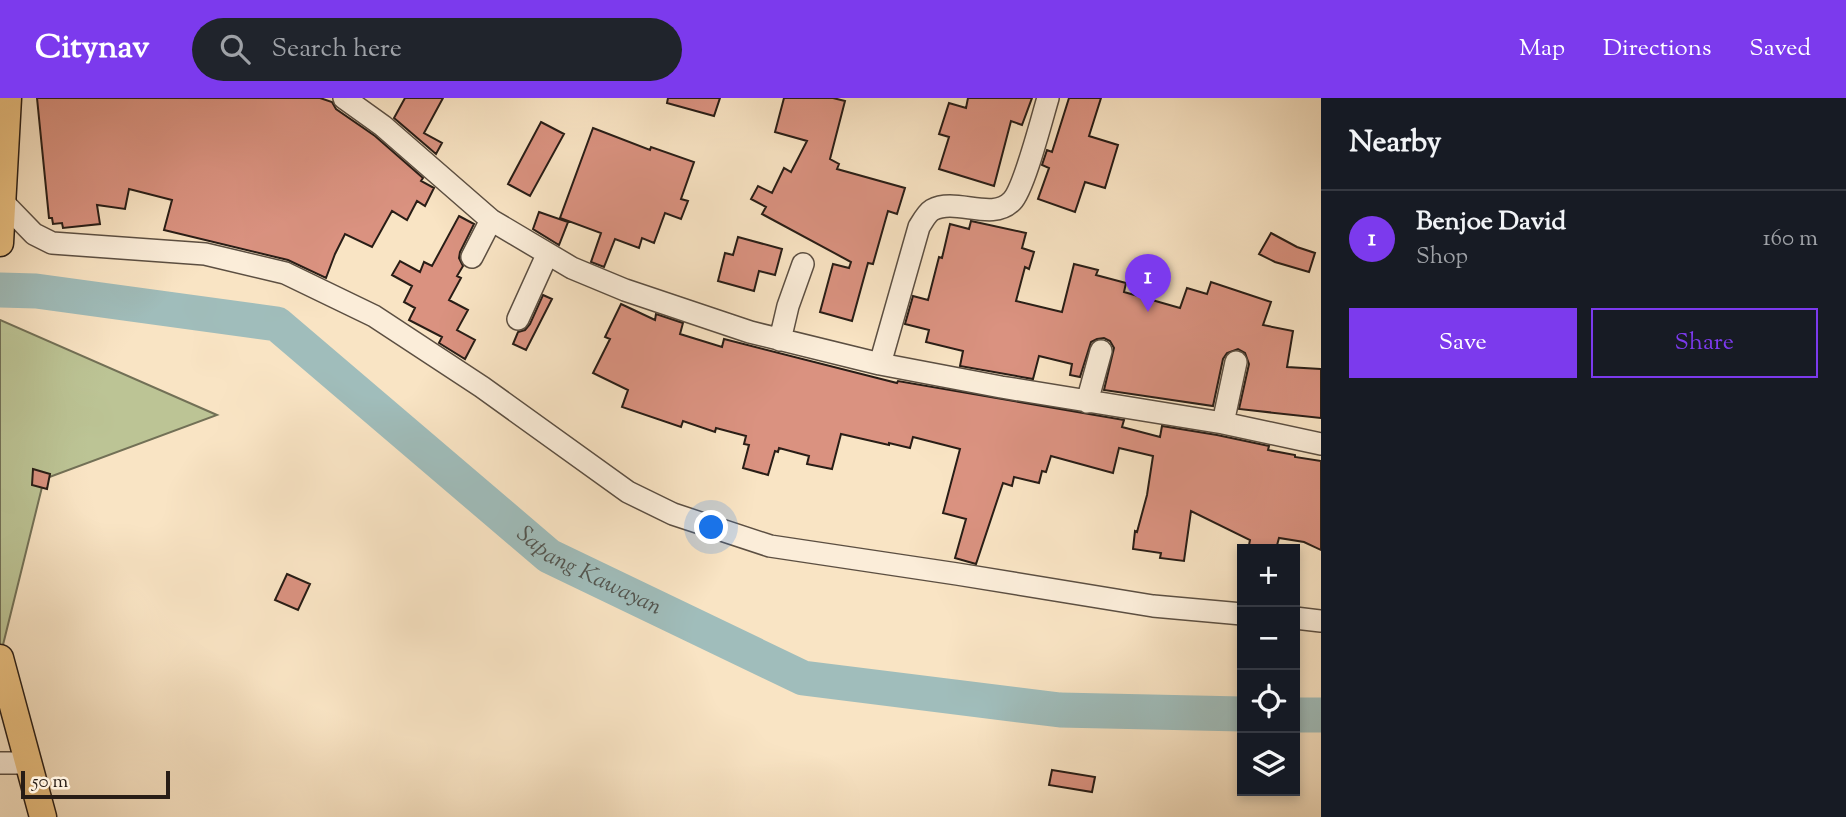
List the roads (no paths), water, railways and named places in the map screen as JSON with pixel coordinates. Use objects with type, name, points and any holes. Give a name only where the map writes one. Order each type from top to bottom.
[{"type":"main road","points":[[0,243],[8,98]]},
{"type":"main road","points":[[0,658],[43,817]]},
{"type":"street","points":[[344,98],[383,126],[491,220],[547,255],[625,290],[703,318],[780,341],[880,364],[1223,424],[1321,444]]},
{"type":"street","points":[[880,364],[919,226],[931,210],[947,206],[994,210],[1012,202],[1021,187],[1048,98]]},
{"type":"street","points":[[1,214],[51,243],[205,254],[285,273],[374,316],[482,387],[628,492],[685,518],[770,546],[957,573],[1153,606],[1237,614]]},
{"type":"street","points":[[472,257],[491,220]]},
{"type":"street","points":[[518,319],[547,255]]},
{"type":"street","points":[[780,341],[788,306],[803,264]]},
{"type":"street","points":[[1087,402],[1101,351]]},
{"type":"street","points":[[1223,424],[1236,362]]},
{"type":"street","points":[[1300,619],[1321,621]]},
{"type":"street","points":[[0,763],[29,763]]},
{"type":"waterway","name":"Sapang Kawayan","points":[[0,290],[36,291],[277,324],[549,556],[803,678],[1060,710],[1237,714]]},
{"type":"waterway","name":"Sapang Kawayan","points":[[1300,715],[1321,715]]},
{"type":"place","name":"Benjoe David","points":[[1148,312]]}]
